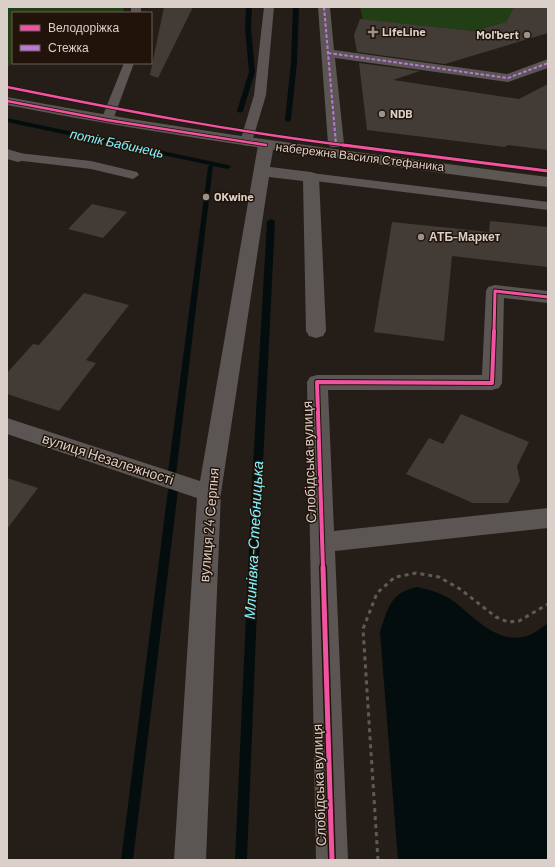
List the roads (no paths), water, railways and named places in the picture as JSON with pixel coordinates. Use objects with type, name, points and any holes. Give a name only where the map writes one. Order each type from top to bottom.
[{"type":"main road","name":"набережна Василя Стефаника","points":[[7,101],[107,120],[256,143],[548,182]]},
{"type":"street","points":[[324,7],[336,144]]},
{"type":"street","points":[[328,53],[508,78],[548,64]]},
{"type":"street","name":"вулиця 24 Серпня","points":[[190,860],[208,493],[262,170],[256,143]]},
{"type":"street","points":[[262,170],[311,177],[316,331]]},
{"type":"street","name":"Слобідська вулиця","points":[[332,860],[317,382],[492,383],[495,291],[548,297]]},
{"type":"street","name":"вулиця Незалежності","points":[[7,426],[208,493]]},
{"type":"street","name":"Слобідська вулиця","points":[[322,542],[548,518]]},
{"type":"lane","points":[[256,143],[269,7]]},
{"type":"lane","points":[[107,120],[129,64]]},
{"type":"lane","points":[[12,155],[91,165],[133,175]]},
{"type":"lane","points":[[311,177],[548,206]]},
{"type":"waterway","points":[[240,111],[252,72],[248,28],[249,7]]},
{"type":"waterway","name":"Млинівка-Стебницька","points":[[288,120],[294,62],[296,7]]},
{"type":"waterway","name":"потік Бабинець","points":[[7,120],[228,167]]},
{"type":"waterway","points":[[173,472],[211,167]]},
{"type":"waterway","name":"Млинівка-Стебницька","points":[[241,860],[257,483],[271,221]]},
{"type":"waterway","points":[[127,860],[173,490]]},
{"type":"place","name":"LifeLine","points":[[373,32]]},
{"type":"place","name":"Mol'bert","points":[[527,35]]},
{"type":"place","name":"NDB","points":[[382,114]]},
{"type":"place","name":"OKwine","points":[[206,197]]},
{"type":"place","name":"АТБ-Маркет","points":[[421,237]]}]
